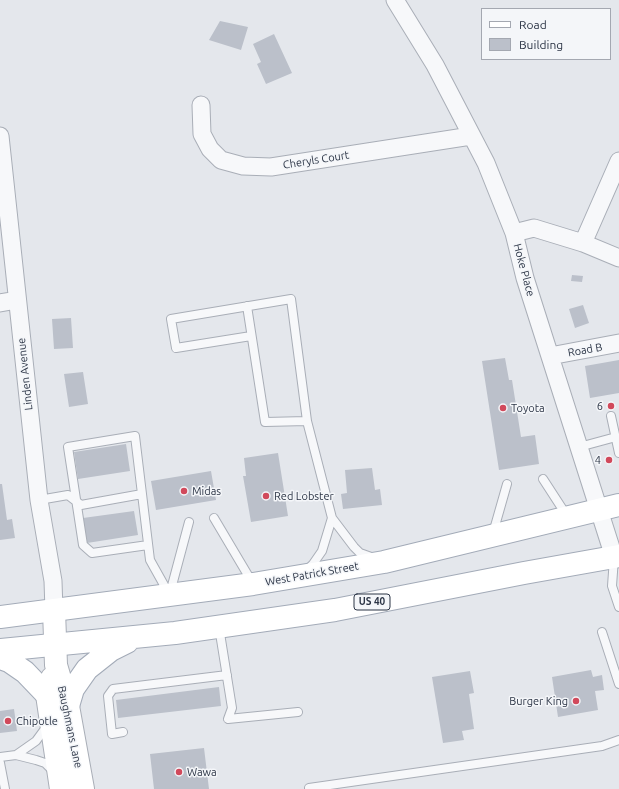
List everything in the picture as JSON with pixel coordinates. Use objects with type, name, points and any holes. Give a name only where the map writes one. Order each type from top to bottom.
[{"type":"main road","name":"West Patrick Street","points":[[0,617],[253,584],[384,562],[609,507]]},
{"type":"main road","name":"US 40","points":[[0,650],[55,655],[135,637],[335,610],[617,559]]},
{"type":"main road","name":"Baughmans Lane","points":[[54,611],[55,655],[47,695],[61,787]]},
{"type":"main road","points":[[68,706],[73,689],[88,669],[111,650],[135,637]]},
{"type":"main road","name":"Baughmans Lane","points":[[55,655],[68,706],[83,789]]},
{"type":"main road","points":[[0,658],[9,661],[25,672],[47,695]]},
{"type":"street","name":"Hoke Place","points":[[395,0],[435,65],[486,163],[514,233],[525,278],[579,447],[609,507],[617,559]]},
{"type":"street","name":"Cheryls Court","points":[[201,105],[202,134],[210,149],[221,160],[243,166],[271,167],[471,136]]},
{"type":"street","name":"Linden Avenue","points":[[0,136],[37,507],[53,581],[54,611]]},
{"type":"street","points":[[582,243],[619,161]]},
{"type":"street","points":[[514,233],[534,228],[582,243],[619,258]]},
{"type":"street","points":[[0,303],[17,300]]},
{"type":"street","name":"Road B","points":[[550,356],[619,344]]},
{"type":"lane","points":[[251,336],[176,348],[171,319],[291,299],[307,421],[332,518],[360,553],[384,562]]},
{"type":"lane","points":[[247,306],[265,422],[307,421]]},
{"type":"lane","points":[[611,416],[619,453]]},
{"type":"lane","points":[[148,545],[92,553],[83,545],[74,500],[68,448],[135,436],[150,560],[169,596]]},
{"type":"lane","points":[[579,447],[616,437]]},
{"type":"lane","points":[[543,479],[567,517]]},
{"type":"lane","points":[[492,535],[507,484]]},
{"type":"lane","points":[[37,507],[68,495],[81,505],[142,494]]},
{"type":"lane","points":[[214,518],[253,584]]},
{"type":"lane","points":[[299,576],[313,564],[322,551],[332,518]]},
{"type":"lane","points":[[169,596],[189,522]]},
{"type":"lane","points":[[617,559],[612,586],[619,607]]},
{"type":"lane","points":[[219,626],[232,708],[228,719],[298,712]]},
{"type":"lane","points":[[602,632],[619,684]]},
{"type":"lane","points":[[123,732],[112,734],[108,696],[109,692],[113,689],[227,675]]},
{"type":"lane","points":[[16,755],[36,741],[50,718]]},
{"type":"lane","points":[[309,788],[602,746],[619,740]]},
{"type":"lane","points":[[0,757],[16,755],[45,763],[56,774],[61,787]]},
{"type":"lane","points":[[0,763],[5,789]]},
{"type":"building","points":[[220,21],[248,27],[241,50],[209,40]]},
{"type":"building","points":[[274,34],[292,73],[266,84],[257,64],[261,62],[253,44]]},
{"type":"building","points":[[572,275],[583,276],[582,282],[571,281]]},
{"type":"building","points":[[583,305],[589,323],[575,328],[569,309]]},
{"type":"building","points":[[71,318],[73,348],[54,349],[52,319]]},
{"type":"building","name":"Toyota","points":[[505,358],[509,380],[512,380],[521,437],[535,435],[539,464],[499,470],[482,361]]},
{"type":"building","points":[[619,360],[619,393],[590,398],[585,366]]},
{"type":"building","points":[[83,372],[88,404],[69,407],[64,374]]},
{"type":"building","points":[[126,444],[130,471],[78,479],[74,452]]},
{"type":"building","name":"Red Lobster","points":[[278,453],[288,516],[251,522],[243,476],[246,476],[244,458]]},
{"type":"building","points":[[372,468],[375,490],[380,489],[382,505],[343,509],[341,494],[347,493],[345,470]]},
{"type":"building","name":"Midas","points":[[211,471],[216,500],[156,510],[151,481]]},
{"type":"building","points":[[0,484],[2,484],[7,520],[12,519],[15,538],[0,540]]},
{"type":"building","points":[[134,511],[138,535],[87,543],[83,518]]},
{"type":"building","name":"Burger King","points":[[591,670],[593,677],[602,675],[604,690],[595,691],[598,710],[558,717],[552,677]]},
{"type":"building","points":[[470,671],[474,693],[469,694],[474,729],[462,731],[464,740],[443,743],[432,677]]},
{"type":"building","points":[[219,687],[221,706],[118,718],[116,700]]},
{"type":"building","name":"Chipotle","points":[[14,709],[17,731],[0,733],[0,711]]},
{"type":"building","name":"Wawa","points":[[204,748],[209,789],[154,789],[150,754]]},
{"type":"place","name":"6","points":[[611,406]]},
{"type":"place","name":"Toyota","points":[[503,408]]},
{"type":"place","name":"4","points":[[609,460]]},
{"type":"place","name":"Midas","points":[[184,491]]},
{"type":"place","name":"Red Lobster","points":[[266,496]]},
{"type":"place","name":"Burger King","points":[[576,701]]},
{"type":"place","name":"Chipotle","points":[[8,721]]},
{"type":"place","name":"Wawa","points":[[179,772]]}]
